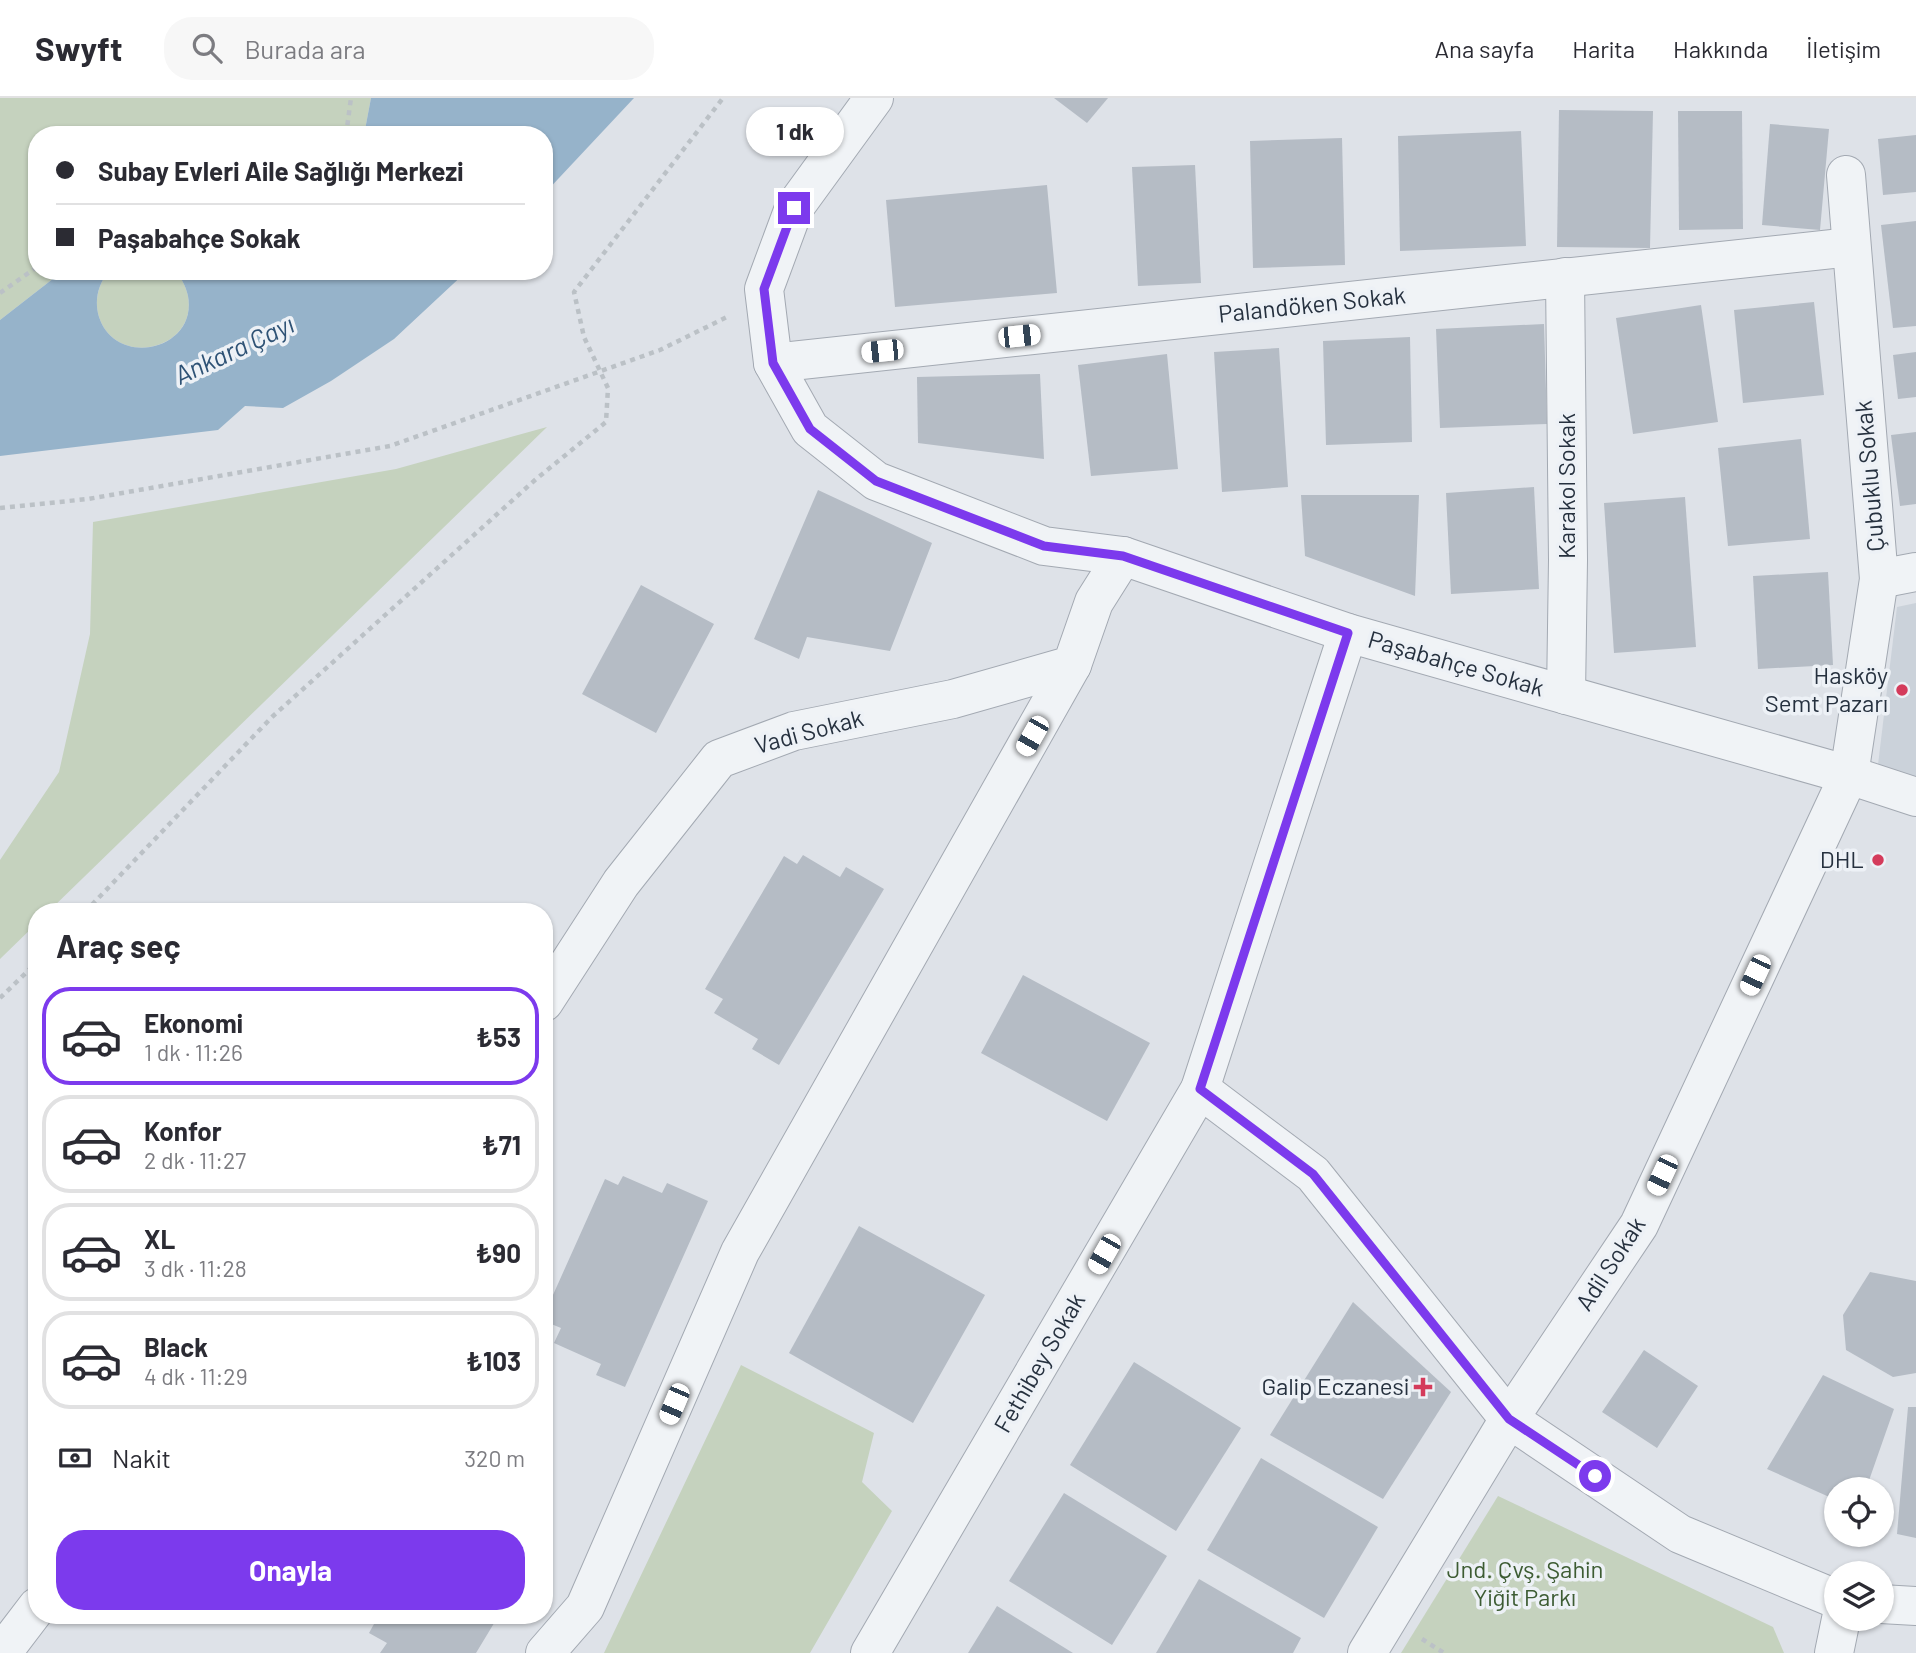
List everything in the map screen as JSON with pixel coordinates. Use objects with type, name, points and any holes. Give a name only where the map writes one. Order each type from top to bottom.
[{"type":"street","name":"Paşabahçe Sokak","points":[[874,98],[794,208],[764,289],[773,363],[810,429],[876,481],[1044,546],[1123,556],[1348,633],[1849,775],[1916,797]]},
{"type":"street","name":"Çubuklu Sokak","points":[[1846,174],[1879,579],[1849,775]]},
{"type":"street","name":"Palandöken Sokak","points":[[773,363],[1851,247]]},
{"type":"street","name":"Karakol Sokak","points":[[1565,277],[1568,560],[1566,695]]},
{"type":"street","points":[[545,1653],[585,1607],[740,1252],[1072,665],[1094,601],[1123,556]]},
{"type":"street","points":[[1879,579],[1916,572]]},
{"type":"street","name":"Fethibey Sokak","points":[[870,1653],[1200,1089],[1348,633]]},
{"type":"street","name":"Vadi Sokak","points":[[553,988],[621,883],[719,759],[794,731],[953,699],[1072,665]]},
{"type":"street","name":"Adil Sokak","points":[[1367,1653],[1509,1419],[1639,1225],[1849,775]]},
{"type":"street","points":[[1200,1089],[1313,1174],[1509,1419],[1681,1534],[1824,1594]]},
{"type":"street","points":[[1894,1605],[1916,1606]]},
{"type":"street","points":[[2,1653],[28,1619]]},
{"type":"street","points":[[1833,1653],[1838,1631]]},
{"type":"path","points":[[347,126],[351,98]]},
{"type":"path","points":[[94,903],[272,717],[535,480],[606,422],[608,388],[584,337],[574,292],[723,98]]},
{"type":"path","points":[[0,293],[28,273]]},
{"type":"path","points":[[0,508],[88,499],[390,446],[660,350],[719,320],[766,304]]},
{"type":"path","points":[[0,998],[28,971]]},
{"type":"shaded area","name":"Hasköy Semt Pazarı","points":[[1916,603],[1916,781],[1877,773],[1897,607]]},
{"type":"green space","points":[[0,98],[371,98],[366,126],[28,126],[28,280],[51,280],[0,320]]},
{"type":"green space","points":[[103,280],[182,280],[188,296],[188,315],[181,329],[169,340],[154,346],[137,347],[121,343],[108,333],[99,317],[97,299]]},
{"type":"green space","points":[[547,427],[57,903],[28,903],[28,932],[0,959],[0,860],[59,772],[90,634],[93,522],[396,469]]},
{"type":"green space","points":[[741,1365],[874,1433],[862,1482],[892,1511],[810,1653],[604,1653]]},
{"type":"green space","name":"Jnd. Çvş. Şahin Yiğit Parkı","points":[[1498,1496],[1773,1627],[1784,1653],[1401,1653]]},
{"type":"water","points":[[371,98],[634,98],[553,184],[553,126],[366,126]]},
{"type":"water","name":"Ankara Çayı","points":[[51,280],[103,280],[97,305],[99,317],[108,333],[121,343],[137,347],[154,346],[169,340],[181,329],[188,315],[188,296],[182,280],[457,280],[394,339],[331,381],[283,408],[245,406],[218,430],[0,456],[0,320]]},
{"type":"building","points":[[1054,98],[1108,98],[1087,123]]},
{"type":"building","points":[[1559,110],[1653,111],[1650,248],[1557,247]]},
{"type":"building","points":[[1678,111],[1742,111],[1743,229],[1679,230]]},
{"type":"building","points":[[1770,124],[1829,129],[1820,230],[1762,225]]},
{"type":"building","points":[[1521,131],[1526,246],[1400,251],[1398,136]]},
{"type":"building","points":[[1916,135],[1916,192],[1883,195],[1878,139]]},
{"type":"building","points":[[1342,138],[1345,265],[1253,268],[1250,141]]},
{"type":"building","points":[[1195,165],[1201,283],[1138,286],[1132,167]]},
{"type":"building","points":[[1047,185],[1057,293],[895,307],[886,200]]},
{"type":"building","points":[[1916,221],[1916,326],[1893,328],[1881,225]]},
{"type":"building","points":[[1814,302],[1824,395],[1743,403],[1734,310]]},
{"type":"building","points":[[1701,305],[1718,422],[1633,434],[1616,318]]},
{"type":"building","points":[[1544,324],[1547,424],[1440,428],[1436,329]]},
{"type":"building","points":[[1410,337],[1412,442],[1326,445],[1323,341]]},
{"type":"building","points":[[1279,348],[1288,487],[1222,492],[1214,352]]},
{"type":"building","points":[[1916,352],[1916,397],[1898,399],[1893,355]]},
{"type":"building","points":[[1167,354],[1178,469],[1091,476],[1078,365]]},
{"type":"building","points":[[1040,374],[1044,459],[918,443],[917,377]]},
{"type":"building","points":[[1916,432],[1916,504],[1900,506],[1891,435]]},
{"type":"building","points":[[1801,439],[1810,539],[1728,546],[1718,448]]},
{"type":"building","points":[[1534,487],[1539,589],[1451,594],[1446,493]]},
{"type":"building","points":[[818,490],[932,543],[890,651],[807,637],[799,659],[754,639]]},
{"type":"building","points":[[1301,495],[1419,495],[1415,596],[1305,556]]},
{"type":"building","points":[[1685,497],[1696,647],[1614,653],[1604,503]]},
{"type":"building","points":[[1828,572],[1833,665],[1758,669],[1753,576]]},
{"type":"building","points":[[641,585],[714,624],[656,733],[582,694]]},
{"type":"building","points":[[803,855],[840,877],[846,867],[884,889],[779,1065],[752,1049],[758,1039],[714,1013],[723,999],[705,989],[784,856],[797,864]]},
{"type":"building","points":[[1023,975],[1150,1043],[1107,1121],[981,1053]]},
{"type":"building","points":[[623,1176],[662,1193],[667,1183],[708,1201],[625,1387],[596,1375],[601,1364],[554,1343],[561,1328],[553,1325],[553,1295],[605,1179],[618,1185]]},
{"type":"building","points":[[859,1226],[985,1295],[913,1423],[789,1353]]},
{"type":"building","points":[[1870,1272],[1916,1281],[1916,1373],[1893,1377],[1846,1350],[1843,1315]]},
{"type":"building","points":[[1353,1302],[1451,1392],[1383,1499],[1270,1435]]},
{"type":"building","points":[[1644,1350],[1698,1386],[1657,1448],[1602,1412]]},
{"type":"building","points":[[1134,1362],[1241,1428],[1176,1531],[1070,1465]]},
{"type":"building","points":[[1823,1375],[1894,1409],[1870,1477],[1824,1477],[1824,1495],[1767,1469]]},
{"type":"building","points":[[1908,1407],[1916,1407],[1916,1538],[1897,1534]]},
{"type":"building","points":[[1261,1458],[1378,1527],[1324,1618],[1207,1550]]},
{"type":"building","points":[[1064,1493],[1167,1556],[1112,1645],[1009,1581]]},
{"type":"building","points":[[1199,1579],[1301,1638],[1293,1653],[1156,1653]]},
{"type":"building","points":[[997,1606],[1073,1653],[968,1653]]},
{"type":"building","points":[[374,1624],[494,1624],[476,1653],[380,1653],[387,1643],[369,1633]]},
{"type":"place","name":"Hasköy Semt Pazarı","points":[[1902,690]]},
{"type":"place","name":"DHL","points":[[1878,860]]},
{"type":"place","name":"Galip Eczanesi","points":[[1423,1387]]},
{"type":"route","points":[[794,208],[764,289],[773,363],[810,429],[876,481],[1044,546],[1123,556],[1348,633],[1200,1089],[1313,1174],[1509,1419],[1595,1476]]}]
